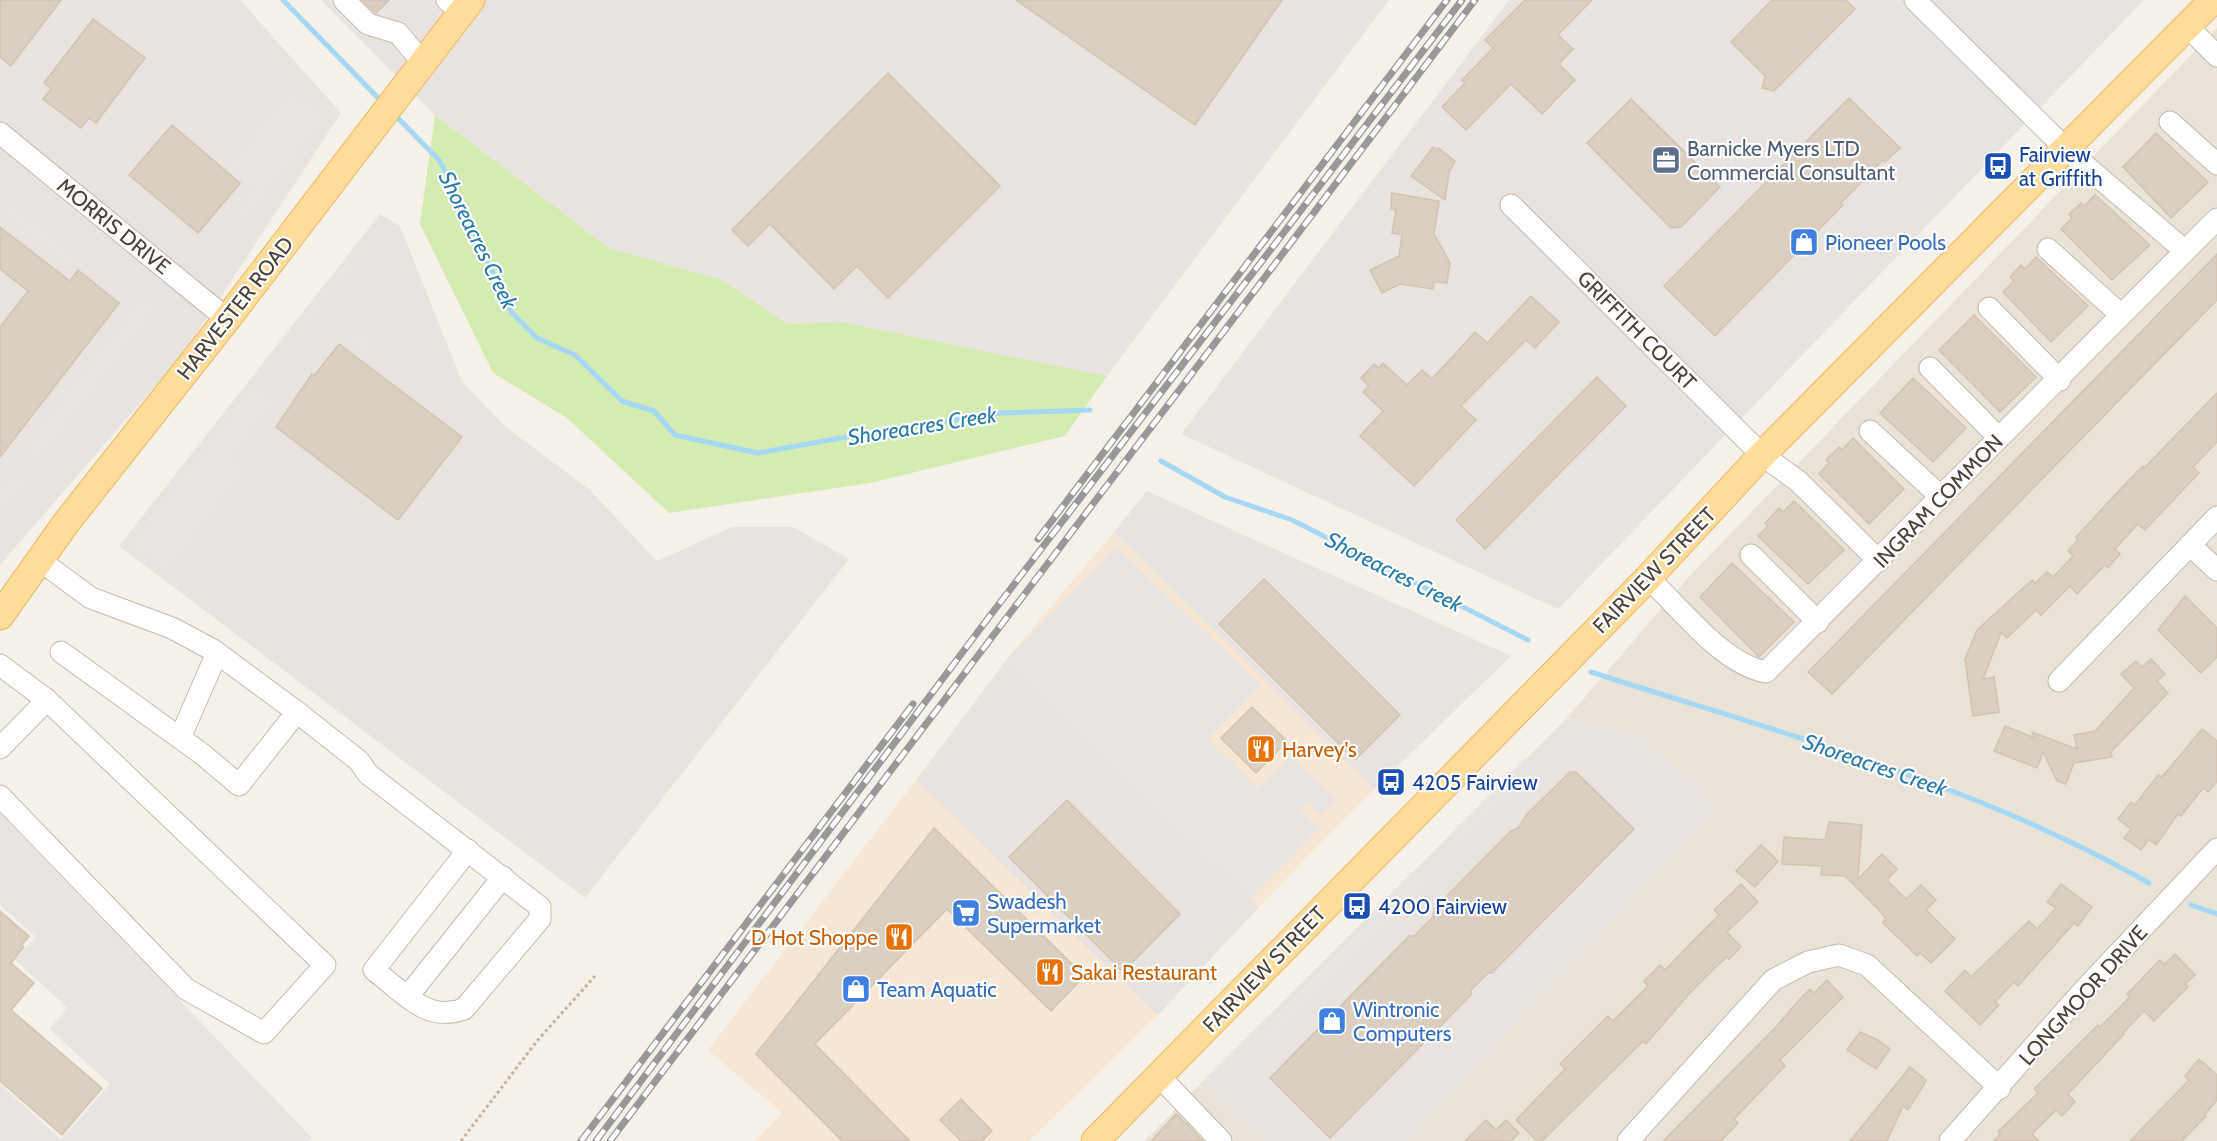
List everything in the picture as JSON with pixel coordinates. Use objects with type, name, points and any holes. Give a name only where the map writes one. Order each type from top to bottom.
[{"type":"main road","name":"FAIRVIEW STREET","points":[[1095,1141],[1648,578],[1762,455],[2067,150],[2213,0]]},
{"type":"main road","name":"HARVESTER ROAD","points":[[0,616],[39,560],[423,63],[460,4]]},
{"type":"street","points":[[344,0],[368,24],[398,33],[423,63]]},
{"type":"street","points":[[1915,0],[2067,150],[2184,250]]},
{"type":"street","points":[[2188,27],[2217,56]]},
{"type":"street","points":[[2170,122],[2217,164]]},
{"type":"street","name":"MORRIS DRIVE","points":[[0,133],[227,319]]},
{"type":"street","name":"GRIFFITH COURT","points":[[1510,205],[1762,455],[1798,482],[1879,561]]},
{"type":"street","name":"INGRAM COMMON","points":[[1648,578],[1713,642],[1750,669],[1766,672],[1999,438],[2060,380],[2120,314],[2217,219]]},
{"type":"street","points":[[2048,249],[2120,314]]},
{"type":"street","points":[[1989,308],[2060,380]]},
{"type":"street","points":[[1930,368],[1999,438]]},
{"type":"street","points":[[1870,431],[1941,497]]},
{"type":"street","points":[[2059,681],[2217,517]]},
{"type":"street","points":[[2190,545],[2217,570]]},
{"type":"street","points":[[1751,555],[1818,622]]},
{"type":"street","points":[[39,560],[91,598],[172,628],[217,653],[297,712],[359,761],[368,774],[468,850],[503,877],[540,907],[540,919],[464,1009],[449,1014],[429,1012],[374,970],[468,850]]},
{"type":"street","points":[[61,652],[180,738],[239,785],[297,712]]},
{"type":"street","points":[[180,738],[217,653]]},
{"type":"street","points":[[0,665],[47,700],[325,965],[264,1033],[186,988],[0,796]]},
{"type":"street","points":[[0,748],[47,700]]},
{"type":"street","name":"LONGMOOR DRIVE","points":[[1950,1141],[2000,1088],[2084,990],[2217,849]]},
{"type":"street","points":[[408,996],[503,877]]},
{"type":"street","points":[[1628,1141],[1773,980],[1808,962],[1839,955],[1867,965],[2000,1088]]},
{"type":"street","points":[[1159,1076],[1221,1141]]},
{"type":"path","points":[[461,1141],[537,1041],[595,976]]},
{"type":"shaded area","points":[[0,0],[240,0],[341,113],[186,350],[0,565]]},
{"type":"shaded area","points":[[321,0],[1389,0],[1107,376],[841,322],[788,324],[722,280],[609,248],[435,115]]},
{"type":"shaded area","points":[[1509,0],[2144,0],[1558,609],[1181,434]]},
{"type":"shaded area","points":[[2217,28],[2217,1141],[1408,1141],[1716,810],[1639,734],[1566,719],[1686,580]]},
{"type":"shaded area","points":[[290,88],[328,119],[244,223],[232,214],[252,188],[226,167]]},
{"type":"shaded area","points":[[10,200],[79,257],[69,269],[0,212]]},
{"type":"shaded area","points":[[380,214],[400,226],[462,382],[507,428],[590,490],[657,561],[732,527],[793,527],[849,559],[585,898],[119,546]]},
{"type":"shaded area","points":[[355,248],[364,255],[301,335],[293,328]]},
{"type":"shaded area","points":[[143,294],[160,307],[38,464],[21,450]]},
{"type":"shaded area","points":[[357,328],[377,344],[367,356],[347,339]]},
{"type":"shaded area","points":[[252,383],[276,400],[235,455],[235,460],[246,470],[168,574],[129,545]]},
{"type":"shaded area","points":[[18,472],[31,484],[0,517],[0,490]]},
{"type":"shaded area","points":[[1147,491],[1511,656],[1374,789],[1114,532]]},
{"type":"shaded area","points":[[1114,532],[1374,789],[1259,907],[1007,659]]},
{"type":"shaded area","points":[[1117,547],[1260,686],[1207,739],[1258,789],[1291,756],[1336,800],[1322,815],[1308,801],[1300,809],[1319,828],[1248,900],[1004,662]]},
{"type":"shaded area","points":[[1007,659],[1259,907],[1157,1016],[916,780]]},
{"type":"shaded area","points":[[1566,719],[1639,734],[1701,788],[1716,810],[1408,1141],[1266,1141],[1199,1085]]},
{"type":"shaded area","points":[[1526,757],[1538,768],[1462,847],[1450,836]]},
{"type":"shaded area","points":[[916,780],[1157,1016],[1029,1141],[755,1141],[782,1113],[708,1050]]},
{"type":"shaded area","points":[[0,813],[311,1137],[308,1141],[0,1141],[0,1084],[61,1139],[110,1084],[49,1029],[68,1008],[15,960],[36,937],[0,905]]},
{"type":"shaded area","points":[[1414,871],[1427,883],[1272,1046],[1259,1034]]},
{"type":"shaded area","points":[[1199,1085],[1266,1141],[1145,1141]]},
{"type":"green space","points":[[435,115],[609,248],[722,280],[788,324],[841,322],[1107,376],[1065,436],[870,483],[669,513],[567,418],[493,373],[420,224]]},
{"type":"building","points":[[0,0],[61,0],[11,66],[0,57]]},
{"type":"building","points":[[362,0],[389,0],[376,13]]},
{"type":"building","points":[[1016,0],[1282,0],[1195,125]]},
{"type":"building","points":[[1525,0],[1592,0],[1558,35],[1573,49],[1559,64],[1575,80],[1542,114],[1511,84],[1466,130],[1442,107],[1465,83],[1462,80],[1493,48],[1485,40]]},
{"type":"building","points":[[1772,0],[1846,0],[1855,9],[1774,91],[1762,88],[1765,76],[1731,42]]},
{"type":"building","points":[[93,19],[145,58],[96,123],[89,118],[81,128],[43,99],[51,89],[44,83]]},
{"type":"building","points":[[888,73],[1000,186],[888,298],[857,266],[834,289],[770,224],[748,246],[732,230]]},
{"type":"building","points":[[1849,98],[1900,148],[1885,162],[1883,160],[1841,203],[1843,205],[1715,336],[1664,286]]},
{"type":"building","points":[[1631,99],[1720,187],[1681,227],[1671,228],[1587,143]]},
{"type":"building","points":[[172,125],[240,183],[198,233],[129,175]]},
{"type":"building","points":[[2156,133],[2208,182],[2171,218],[2123,167]]},
{"type":"building","points":[[1433,147],[1437,150],[1438,148],[1455,161],[1449,173],[1445,200],[1411,176]]},
{"type":"building","points":[[1392,193],[1439,201],[1434,234],[1450,263],[1447,283],[1434,282],[1433,289],[1400,284],[1382,293],[1370,270],[1399,256],[1402,235],[1392,233],[1396,210],[1391,209]]},
{"type":"building","points":[[2095,195],[2150,245],[2112,280],[2061,229],[2072,218],[2069,214],[2081,203],[2084,206]]},
{"type":"building","points":[[0,227],[70,281],[78,270],[119,303],[0,457],[0,327],[28,291],[0,269]]},
{"type":"building","points":[[2217,254],[2217,300],[1832,694],[1808,672]]},
{"type":"building","points":[[2036,257],[2088,306],[2051,342],[2003,292],[2014,281],[2010,277],[2021,265],[2025,269]]},
{"type":"building","points":[[1531,296],[1559,322],[1535,348],[1526,340],[1461,406],[1476,420],[1414,486],[1360,436],[1383,411],[1363,392],[1369,386],[1361,378],[1374,364],[1379,368],[1383,363],[1407,385],[1422,370],[1432,379],[1475,332],[1487,343]]},
{"type":"building","points":[[1974,315],[2036,377],[2000,412],[1939,350]]},
{"type":"building","points":[[339,344],[462,437],[398,520],[276,427],[312,374],[314,376]]},
{"type":"building","points":[[1597,377],[1626,406],[1485,549],[1456,520]]},
{"type":"building","points":[[1913,378],[1966,428],[1933,462],[1880,413]]},
{"type":"building","points":[[2217,393],[2217,442],[2193,467],[2199,473],[2145,530],[2138,524],[2115,549],[2120,554],[2108,568],[2105,565],[2077,594],[2070,586],[2041,615],[2036,610],[2007,638],[2001,633],[1983,679],[1994,677],[1999,712],[1973,716],[1965,659],[1977,630],[2032,580],[2035,583],[2047,572],[2053,577],[2073,556],[2068,551],[2078,540],[2076,537],[2128,481],[2143,466],[2144,468]]},
{"type":"building","points":[[1853,438],[1904,489],[1869,524],[1819,474],[1829,463],[1826,460],[1839,447],[1842,450]]},
{"type":"building","points":[[1794,501],[1844,550],[1808,584],[1758,536],[1768,526],[1765,523],[1779,508],[1783,512]]},
{"type":"building","points":[[1732,563],[1794,622],[1759,657],[1700,597]]},
{"type":"building","points":[[1264,579],[1400,715],[1355,760],[1219,624]]},
{"type":"building","points":[[2185,596],[2217,628],[2217,657],[2201,673],[2158,630]]},
{"type":"building","points":[[2151,659],[2165,674],[2157,681],[2168,693],[2111,752],[2112,757],[2074,763],[2066,784],[2057,781],[2043,752],[2037,768],[1994,751],[2005,726],[2035,738],[2032,732],[2077,749],[2074,735],[2095,731],[2134,688],[2121,674],[2136,661],[2142,667]]},
{"type":"building","points":[[1252,707],[1287,741],[1256,773],[1221,738]]},
{"type":"building","points":[[2202,729],[2217,741],[2217,782],[2208,792],[2203,788],[2181,816],[2178,814],[2156,845],[2149,839],[2141,850],[2124,838],[2131,829],[2118,819],[2131,802],[2135,805],[2158,775],[2162,777]]},
{"type":"building","points":[[1570,772],[1576,772],[1634,829],[1492,973],[1488,973],[1471,990],[1471,995],[1330,1138],[1270,1078],[1409,936],[1414,936],[1433,917],[1434,909],[1511,831],[1518,828],[1527,814]]},
{"type":"building","points":[[1067,800],[1180,914],[1123,972],[1009,857]]},
{"type":"building","points":[[1829,822],[1862,825],[1858,879],[1882,854],[1897,869],[1887,880],[1906,899],[1921,885],[1936,900],[1926,910],[1955,939],[1931,963],[1920,953],[1917,956],[1883,923],[1886,919],[1878,909],[1845,876],[1821,875],[1822,866],[1782,864],[1784,837],[1825,840]]},
{"type":"building","points":[[934,828],[1082,974],[1076,980],[1079,982],[1051,1011],[947,909],[815,1044],[910,1141],[842,1141],[756,1054]]},
{"type":"building","points":[[1761,845],[1778,861],[1755,887],[1736,871]]},
{"type":"building","points":[[1741,884],[1758,902],[1727,932],[1741,947],[1729,959],[1727,957],[1719,964],[1689,994],[1646,1044],[1643,1041],[1542,1141],[1537,1141],[1516,1120],[1565,1069],[1560,1064],[1608,1016],[1613,1021],[1648,986],[1644,981],[1660,965],[1665,970],[1719,915],[1714,910]]},
{"type":"building","points":[[2061,884],[2092,907],[2078,926],[2074,923],[2018,986],[2014,982],[1995,1002],[1999,1005],[1980,1025],[1945,991],[1965,970],[1971,977],[2029,921],[2037,929],[2056,908],[2047,902]]},
{"type":"building","points":[[0,911],[29,936],[22,945],[24,947],[11,963],[34,983],[11,1010],[102,1088],[62,1135],[0,1081]]},
{"type":"building","points":[[2175,954],[2195,975],[2185,984],[2188,987],[2154,1021],[2144,1011],[2068,1094],[2075,1102],[2062,1116],[2056,1110],[2032,1134],[2039,1141],[1994,1141],[2000,1134],[1998,1132],[2038,1093],[2034,1089],[2098,1025],[2100,1027],[2130,997],[2127,994],[2160,960],[2165,964]]},
{"type":"building","points":[[1827,980],[1843,997],[1780,1060],[1785,1066],[1734,1119],[1738,1123],[1721,1141],[1663,1141],[1776,1027],[1810,989],[1814,993]]},
{"type":"building","points":[[1860,1032],[1878,1040],[1890,1049],[1876,1069],[1847,1050]]},
{"type":"building","points":[[2199,1059],[2217,1075],[2217,1100],[2205,1114],[2206,1116],[2182,1141],[2130,1141],[2189,1080],[2185,1076]]},
{"type":"building","points":[[1910,1067],[1926,1080],[1908,1110],[1903,1106],[1887,1141],[1850,1141]]},
{"type":"building","points":[[961,1099],[992,1131],[982,1141],[961,1141],[940,1120]]},
{"type":"building","points":[[1176,1114],[1190,1127],[1203,1141],[1151,1141]]},
{"type":"building","points":[[1486,1120],[1496,1130],[1506,1120],[1519,1133],[1511,1141],[1465,1141]]},
{"type":"waterway","name":"Shoreacres Creek","points":[[283,0],[382,102]]},
{"type":"waterway","name":"Shoreacres Creek","points":[[393,113],[440,161],[512,313],[537,338],[575,355],[622,401],[654,411],[675,435],[758,453],[896,428],[1001,413],[1090,410]]},
{"type":"waterway","name":"Shoreacres Creek","points":[[1161,461],[1225,497],[1292,520],[1528,640]]},
{"type":"waterway","name":"Shoreacres Creek","points":[[1591,672],[1805,739],[1946,789],[2083,848],[2149,883]]},
{"type":"waterway","name":"Shoreacres Creek","points":[[2191,905],[2217,914]]},
{"type":"railway","points":[[1038,539],[1447,0]]},
{"type":"railway","points":[[596,1141],[986,621],[1462,0]]},
{"type":"railway","points":[[610,1141],[1475,0]]},
{"type":"railway","points":[[581,1141],[913,704]]},
{"type":"place","name":"Barnicke Myers LTD Commercial Consultant","points":[[1666,160]]},
{"type":"place","name":"Fairview at Griffith","points":[[1998,166]]},
{"type":"place","name":"Pioneer Pools","points":[[1804,242]]},
{"type":"place","name":"Harvey's","points":[[1261,749]]},
{"type":"place","name":"4205 Fairview","points":[[1391,782]]},
{"type":"place","name":"4200 Fairview","points":[[1357,906]]},
{"type":"place","name":"Swadesh Supermarket","points":[[966,913]]},
{"type":"place","name":"D Hot Shoppe","points":[[899,937]]},
{"type":"place","name":"Sakai Restaurant","points":[[1050,972]]},
{"type":"place","name":"Team Aquatic","points":[[856,989]]},
{"type":"place","name":"Wintronic Computers","points":[[1332,1021]]}]
